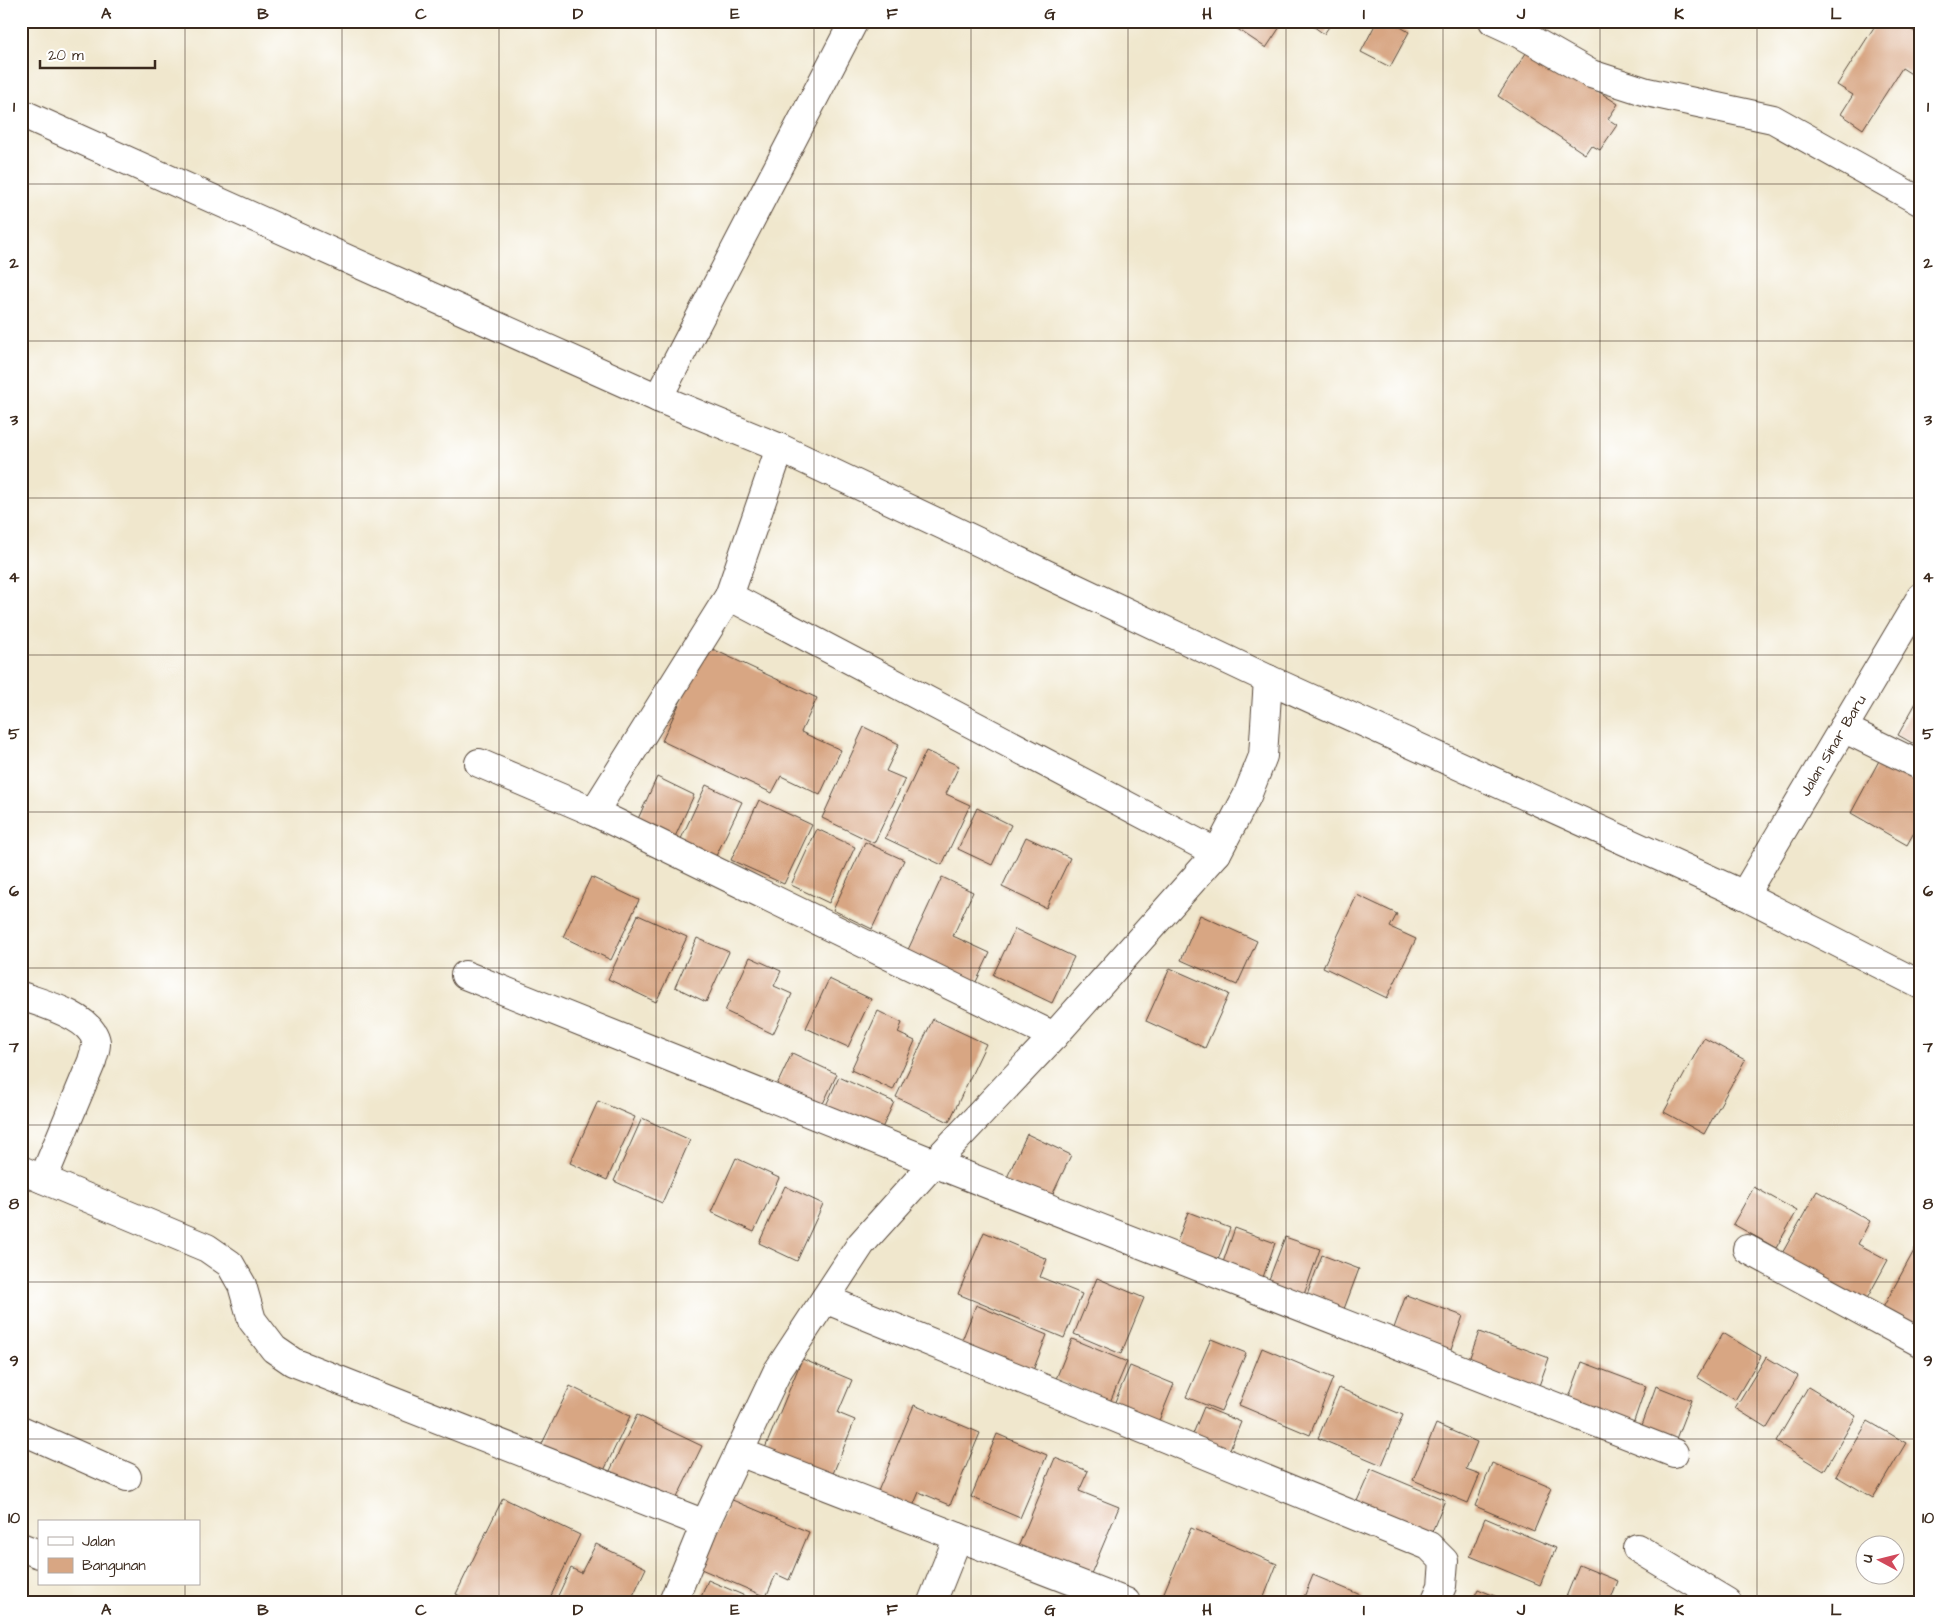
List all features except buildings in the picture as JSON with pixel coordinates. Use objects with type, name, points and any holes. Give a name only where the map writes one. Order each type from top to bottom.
[{"type":"street","points":[[658,398],[854,21]]},
{"type":"street","points":[[1493,21],[1521,34],[1591,74],[1647,92],[1773,119],[1921,202]]},
{"type":"street","points":[[21,113],[658,398],[780,448],[1268,679],[1744,895],[1921,985]]},
{"type":"street","points":[[594,812],[729,596],[780,448]]},
{"type":"street","points":[[729,596],[1217,853]]},
{"type":"street","name":"Jalan Sinar Baru","points":[[1744,895],[1921,596]]},
{"type":"street","points":[[673,1602],[705,1524],[777,1372],[861,1244],[934,1162],[1054,1036],[1217,853],[1248,796],[1263,756],[1268,679]]},
{"type":"street","points":[[1843,728],[1921,766]]},
{"type":"street","points":[[479,763],[594,812],[1054,1036]]},
{"type":"street","points":[[465,975],[1674,1453]]},
{"type":"street","points":[[21,996],[71,1013],[90,1030],[96,1042],[92,1061],[32,1175],[207,1248],[230,1264],[242,1285],[252,1320],[274,1349],[293,1362],[705,1524]]},
{"type":"street","points":[[1747,1249],[1921,1343]]},
{"type":"street","points":[[825,1299],[1429,1546],[1444,1561],[1442,1586],[1435,1602]]},
{"type":"street","points":[[21,1430],[127,1477]]},
{"type":"street","points":[[739,1452],[1126,1602]]},
{"type":"street","points":[[932,1602],[958,1537]]},
{"type":"street","points":[[21,1547],[38,1554]]},
{"type":"street","points":[[1636,1548],[1727,1602]]}]
